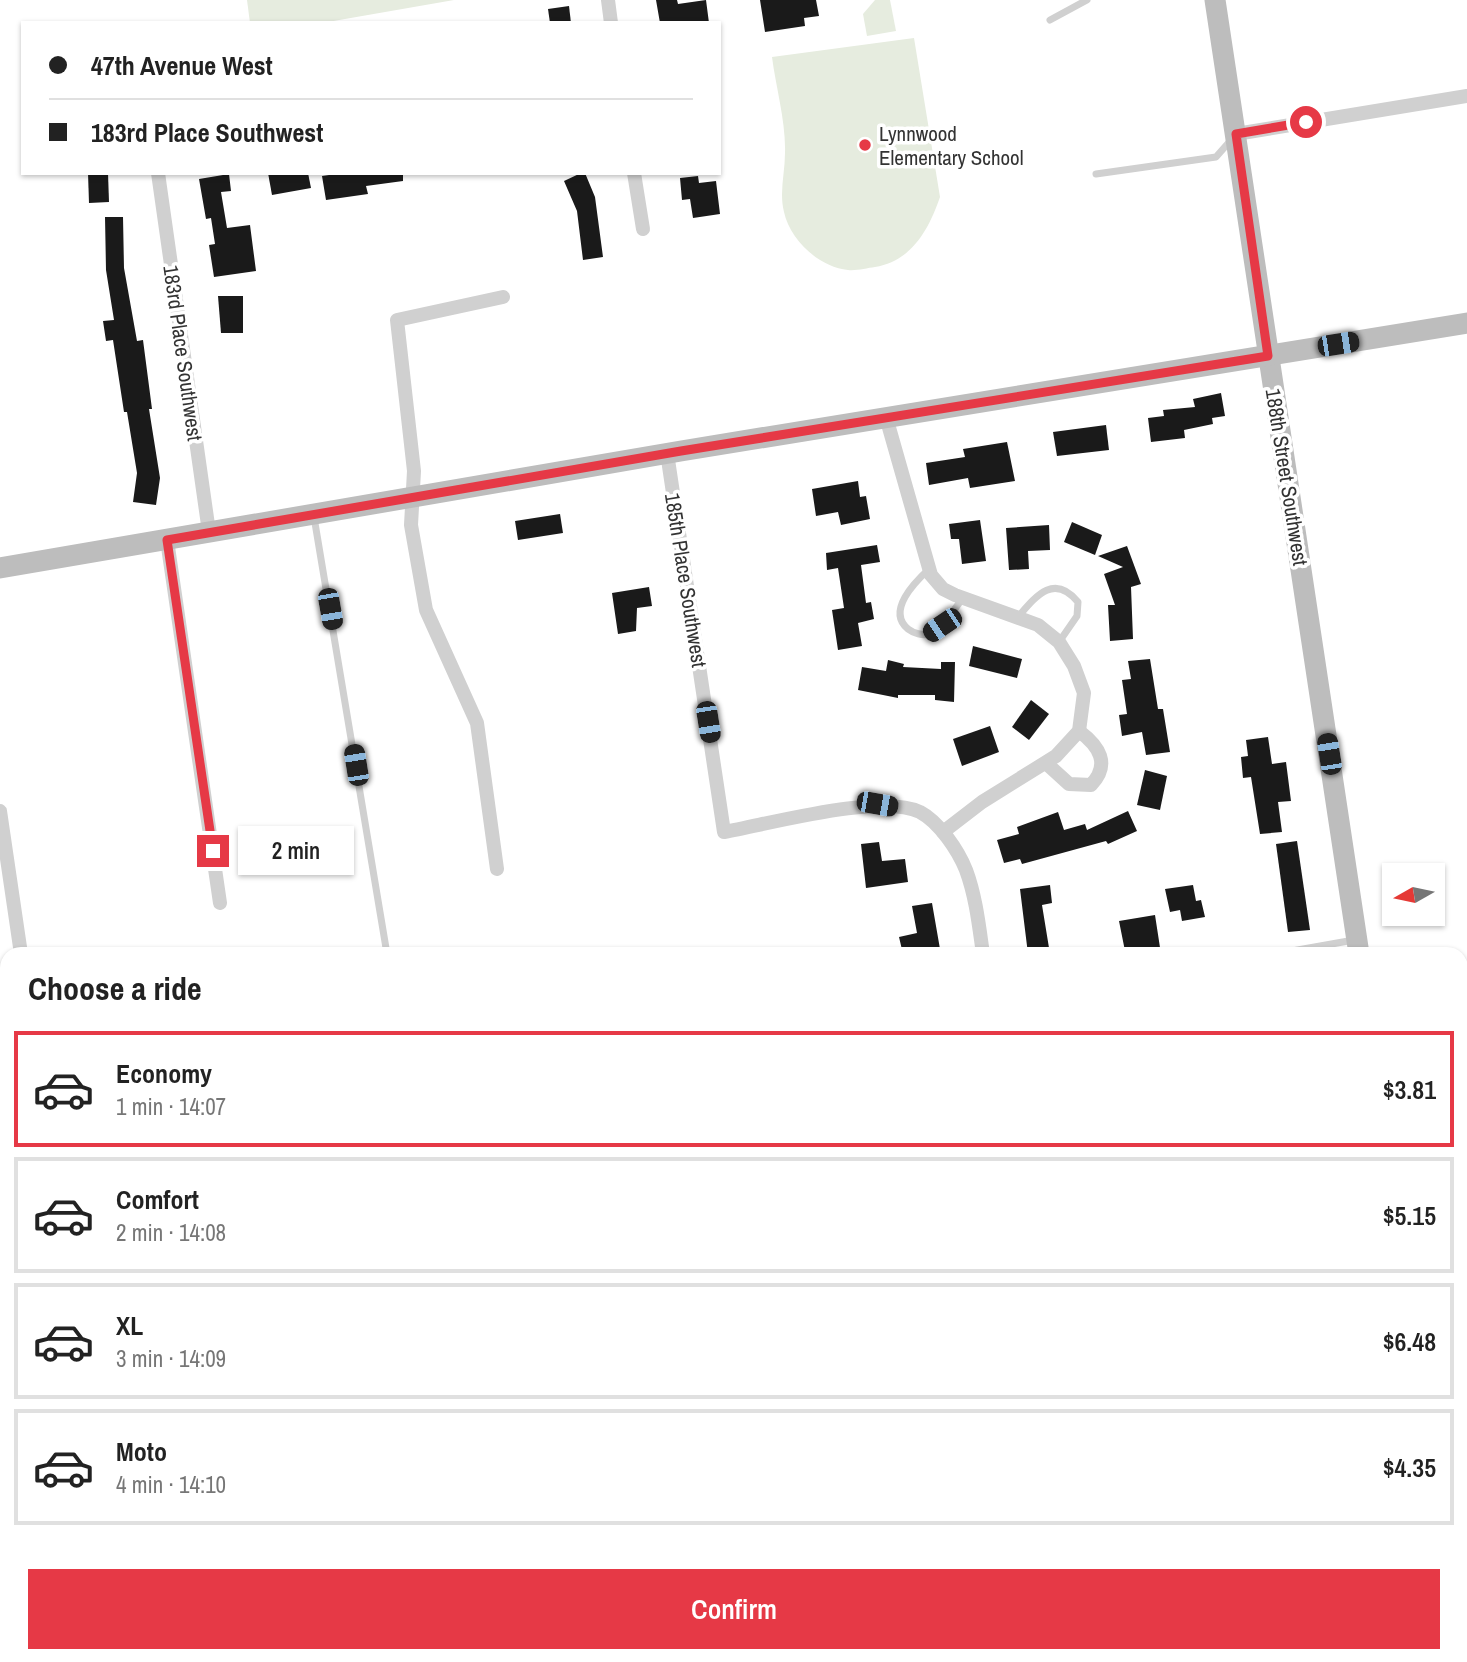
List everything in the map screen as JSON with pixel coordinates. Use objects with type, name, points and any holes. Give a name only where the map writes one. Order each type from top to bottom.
[{"type":"street","points":[[608,0],[611,21]]},
{"type":"street","name":"188th Street Southwest","points":[[1215,0],[1358,947]]},
{"type":"street","points":[[1236,134],[1467,96]]},
{"type":"street","name":"183rd Place Southwest","points":[[158,175],[209,532]]},
{"type":"street","points":[[634,175],[643,229]]},
{"type":"street","points":[[496,869],[477,723],[426,610],[411,525],[414,471],[397,320],[503,297]]},
{"type":"street","points":[[0,568],[313,512],[1467,323]]},
{"type":"street","points":[[886,417],[929,569],[943,589],[1038,625],[1059,642],[1074,666],[1084,693],[1079,731],[1046,763],[982,803],[943,832],[965,867],[975,902],[982,947]]},
{"type":"street","name":"185th Place Southwest","points":[[667,453],[724,832],[877,804],[919,812],[943,832]]},
{"type":"street","points":[[167,540],[220,903]]},
{"type":"street","points":[[1046,763],[1069,784],[1091,785],[1099,777],[1101,753],[1092,741],[1079,731]]},
{"type":"street","points":[[0,811],[20,947]]},
{"type":"lane","points":[[1050,20],[1087,0]]},
{"type":"lane","points":[[1096,174],[1216,158],[1236,134]]},
{"type":"lane","points":[[313,512],[386,947]]},
{"type":"lane","points":[[929,569],[914,583],[903,600],[900,615],[906,628],[916,634],[929,634],[942,625],[963,598]]},
{"type":"lane","points":[[1018,617],[1037,595],[1054,587],[1069,591],[1078,602],[1077,616],[1059,642]]},
{"type":"shaded area","points":[[247,0],[454,0],[333,21],[250,21]]},
{"type":"shaded area","points":[[875,0],[890,0],[896,31],[867,36],[863,14]]},
{"type":"shaded area","points":[[914,38],[940,197],[924,232],[909,251],[899,258],[875,267],[851,270],[837,268],[807,250],[787,222],[782,190],[785,141],[772,57]]},
{"type":"building","points":[[656,0],[677,0],[678,4],[706,0],[709,21],[660,21]]},
{"type":"building","points":[[760,0],[816,0],[819,16],[804,18],[805,26],[765,32]]},
{"type":"building","points":[[569,6],[571,21],[550,21],[548,9]]},
{"type":"building","points":[[88,175],[108,175],[109,202],[89,203]]},
{"type":"building","points":[[229,175],[231,191],[221,192],[227,228],[250,225],[256,271],[214,277],[209,245],[215,244],[211,218],[206,219],[199,179]]},
{"type":"building","points":[[268,175],[308,175],[311,188],[272,195]]},
{"type":"building","points":[[403,175],[403,181],[366,186],[368,194],[326,200],[322,176]]},
{"type":"building","points":[[577,175],[586,175],[595,197],[603,257],[583,260],[577,211],[564,181]]},
{"type":"building","points":[[698,176],[699,183],[716,181],[720,214],[693,218],[690,199],[682,200],[680,178]]},
{"type":"building","points":[[105,217],[123,217],[124,268],[137,341],[143,340],[152,409],[149,409],[160,478],[156,505],[133,502],[137,473],[127,412],[124,412],[113,340],[106,341],[103,321],[114,320],[106,270]]},
{"type":"building","points":[[218,296],[243,296],[243,333],[221,333]]},
{"type":"building","points":[[1221,393],[1225,416],[1212,418],[1213,424],[1184,430],[1185,438],[1151,442],[1148,418],[1164,416],[1163,410],[1195,407],[1193,399]]},
{"type":"building","points":[[1106,425],[1109,450],[1057,456],[1053,432]]},
{"type":"building","points":[[1007,442],[1015,481],[970,488],[968,478],[929,485],[926,463],[965,457],[963,449]]},
{"type":"building","points":[[858,481],[860,497],[866,496],[870,519],[841,525],[838,512],[816,516],[812,489]]},
{"type":"building","points":[[560,514],[563,533],[518,540],[515,521]]},
{"type":"building","points":[[980,520],[986,561],[962,564],[959,539],[951,539],[949,524]]},
{"type":"building","points":[[1072,522],[1102,535],[1095,555],[1064,542]]},
{"type":"building","points":[[1049,525],[1050,550],[1028,551],[1029,569],[1009,570],[1006,528]]},
{"type":"building","points":[[877,545],[880,562],[861,565],[866,603],[871,602],[874,619],[858,623],[862,646],[838,650],[832,610],[844,608],[838,568],[827,570],[826,553]]},
{"type":"building","points":[[1127,546],[1141,584],[1131,587],[1133,639],[1110,641],[1108,605],[1115,605],[1104,574],[1123,567],[1098,556]]},
{"type":"building","points":[[649,587],[652,606],[637,608],[636,631],[618,634],[612,593]]},
{"type":"building","points":[[973,646],[1022,659],[1017,678],[969,666]]},
{"type":"building","points":[[1150,659],[1158,709],[1163,709],[1170,752],[1146,755],[1142,732],[1122,736],[1119,715],[1127,714],[1122,680],[1131,679],[1128,661]]},
{"type":"building","points":[[888,660],[904,664],[903,667],[941,669],[941,662],[955,662],[954,702],[935,700],[935,695],[898,695],[898,698],[858,690],[862,667],[886,671]]},
{"type":"building","points":[[1031,700],[1049,714],[1029,740],[1012,727]]},
{"type":"building","points":[[990,726],[999,752],[962,766],[953,739]]},
{"type":"building","points":[[1268,737],[1272,764],[1286,762],[1291,801],[1278,802],[1282,832],[1260,834],[1251,777],[1243,778],[1241,757],[1248,756],[1246,740]]},
{"type":"building","points":[[1145,770],[1167,776],[1160,810],[1137,805]]},
{"type":"building","points":[[1128,811],[1137,831],[1108,844],[1106,841],[1022,864],[1020,859],[1004,863],[997,840],[1019,834],[1017,827],[1058,812],[1064,830],[1085,824],[1087,830]]},
{"type":"building","points":[[1297,841],[1310,930],[1288,932],[1276,844]]},
{"type":"building","points":[[879,842],[882,861],[905,859],[908,882],[866,888],[861,844]]},
{"type":"building","points":[[1050,885],[1052,903],[1042,905],[1049,947],[1027,947],[1020,889]]},
{"type":"building","points":[[1193,885],[1196,901],[1201,900],[1205,917],[1182,921],[1180,910],[1170,912],[1165,889]]},
{"type":"building","points":[[932,903],[940,947],[901,947],[899,937],[917,933],[912,906]]},
{"type":"building","points":[[1155,915],[1160,947],[1124,947],[1119,921]]},
{"type":"place","name":"Lynnwood Elementary School","points":[[865,145]]},
{"type":"route","points":[[213,851],[167,540],[313,512],[1268,356],[1236,134],[1306,122]]}]
